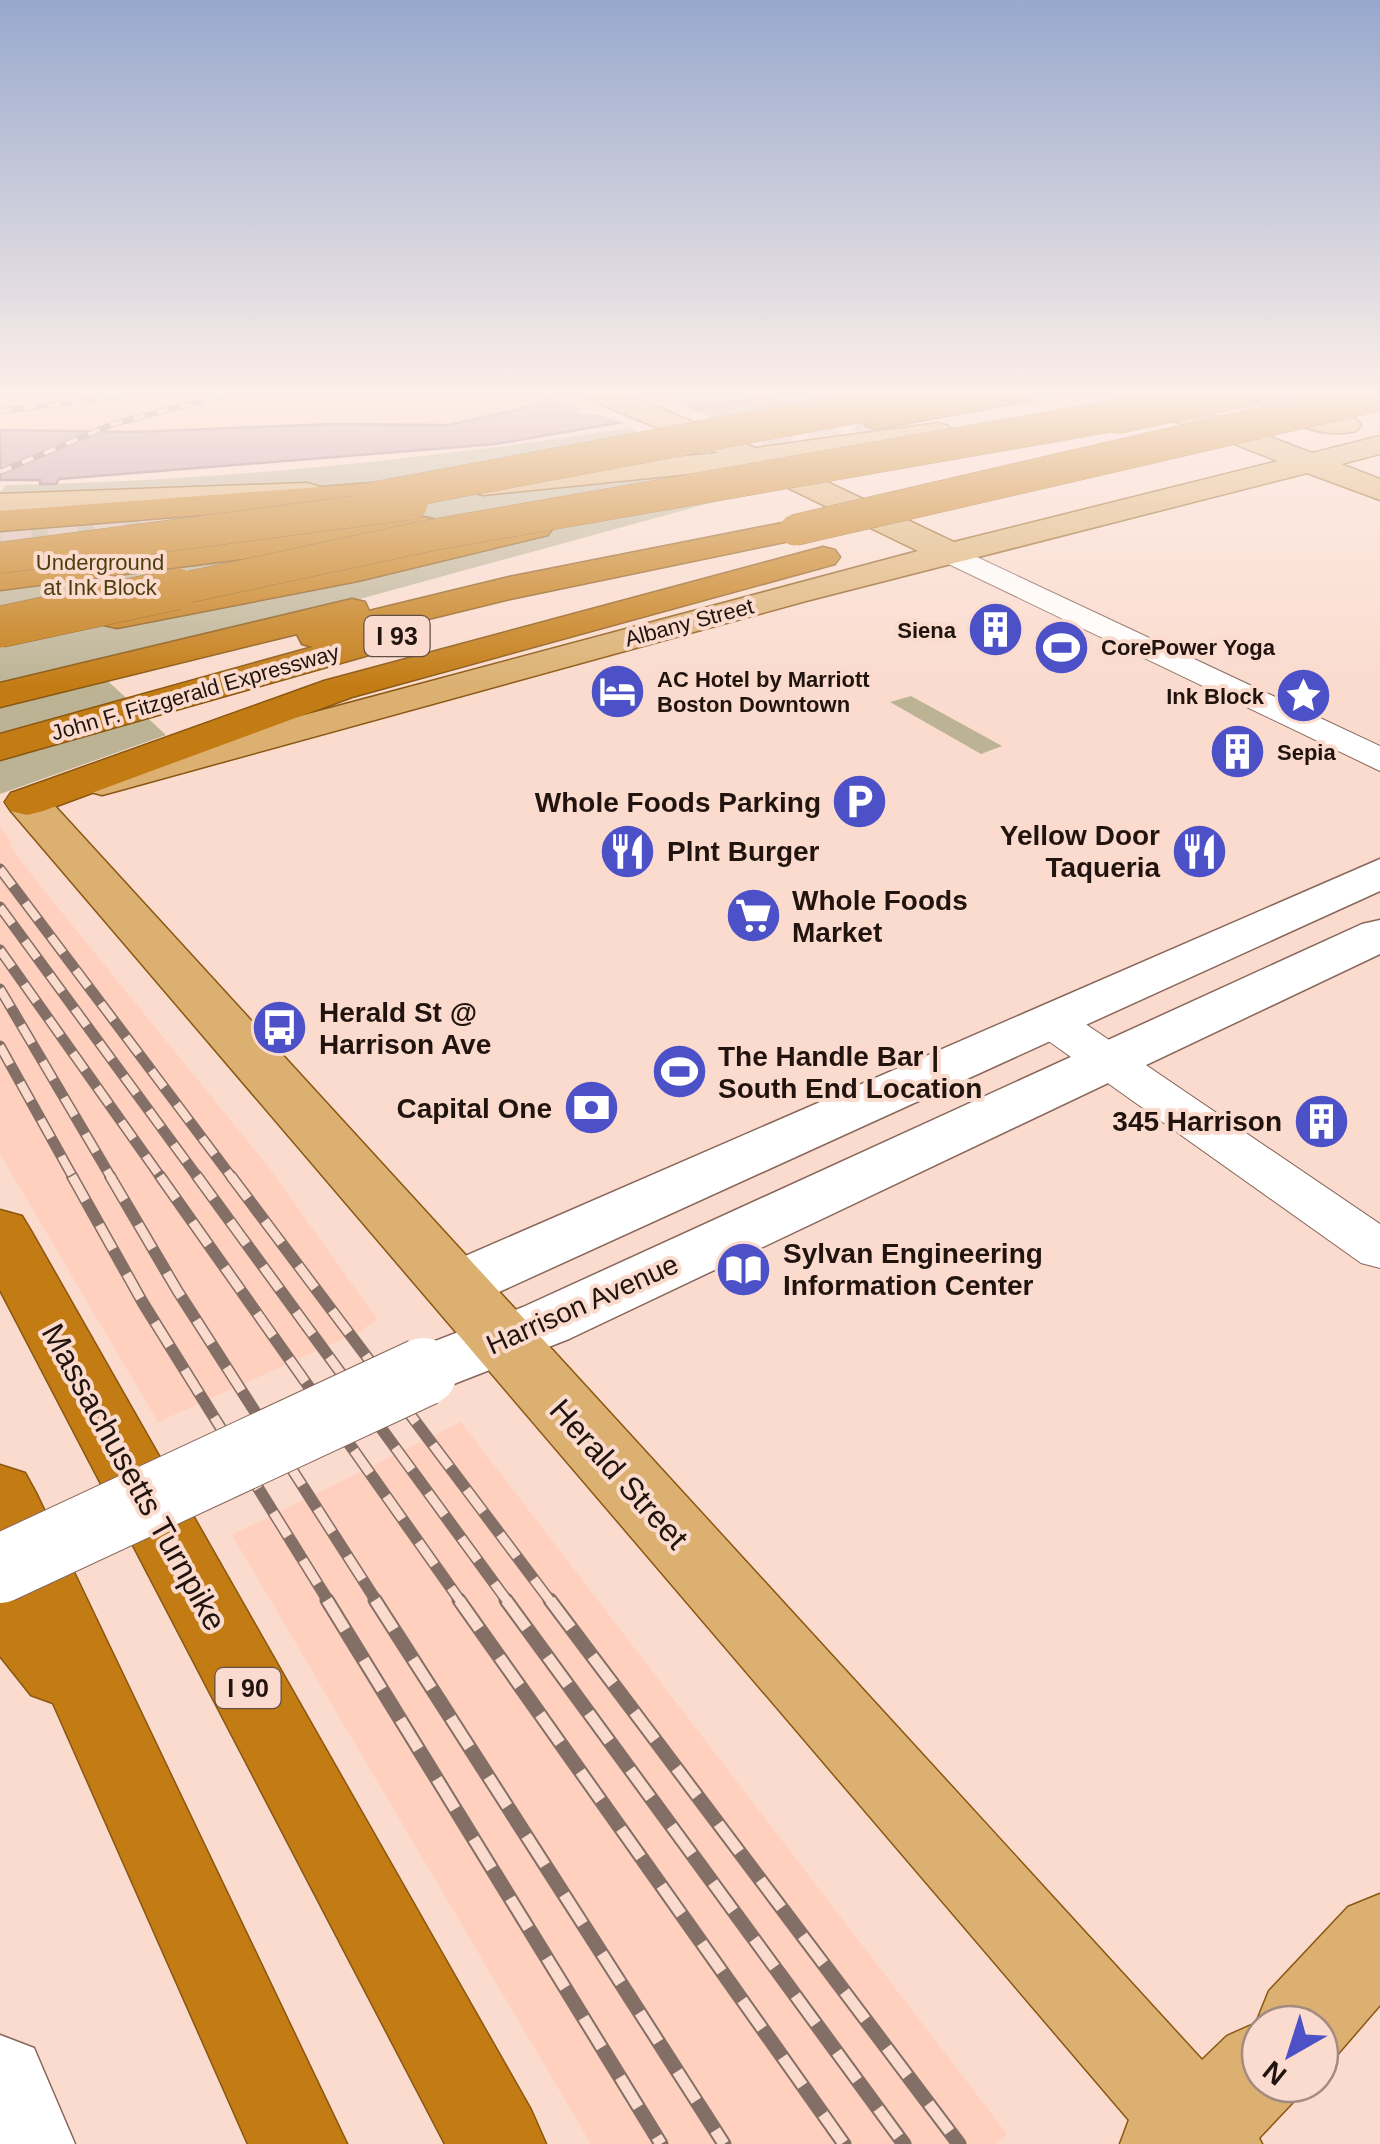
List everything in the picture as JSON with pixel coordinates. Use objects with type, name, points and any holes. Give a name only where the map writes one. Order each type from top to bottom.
[{"type":"highway","points":[[0,521],[224,499],[411,490]]},
{"type":"highway","points":[[0,591],[318,510],[421,490]]},
{"type":"highway","points":[[0,606],[441,490]]},
{"type":"highway","points":[[0,558],[502,490]]},
{"type":"highway","points":[[0,579],[449,523],[618,490]]},
{"type":"highway","points":[[0,626],[662,490]]},
{"type":"highway","points":[[0,626],[176,608],[485,540],[662,490]]},
{"type":"highway","points":[[0,681],[499,564],[852,490]]},
{"type":"highway","name":"John F. Fitzgerald Expressway","points":[[0,747],[296,663],[795,530],[968,490]]},
{"type":"highway","points":[[14,806],[338,689],[823,557],[1093,490]]},
{"type":"highway","points":[[0,695],[742,514]]},
{"type":"highway","points":[[0,716],[509,588],[795,530]]},
{"type":"highway","name":"Massachusetts Turnpike","points":[[0,1232],[497,2144]]},
{"type":"highway","points":[[0,1492],[100,1721],[298,2144]]},
{"type":"highway","points":[[0,1600],[100,1721]]},
{"type":"main road","points":[[820,490],[949,552]]},
{"type":"main road","name":"Albany Street","points":[[14,806],[949,552],[1200,490]]},
{"type":"main road","points":[[0,504],[224,499]]},
{"type":"main road","name":"Herald Street","points":[[14,806],[455,1286],[1210,2122]]},
{"type":"main road","points":[[455,1286],[1380,874]]},
{"type":"main road","name":"Harrison Avenue","points":[[0,1570],[1380,934]]},
{"type":"main road","points":[[1320,2004],[1380,1938]]},
{"type":"main road","points":[[0,2082],[26,2144]]},
{"type":"street","points":[[949,552],[1380,760]]},
{"type":"street","points":[[1049,1020],[1380,1250]]},
{"type":"shaded area","points":[[0,827],[34,878],[270,1169],[377,1319],[361,1331],[158,1422],[0,1154]]},
{"type":"shaded area","points":[[461,1422],[1007,2134],[997,2144],[591,2144],[232,1535]]},
{"type":"green space","name":"Underground at Ink Block","points":[[736,490],[743,494],[97,671],[166,735],[0,794],[0,492]]},
{"type":"green space","points":[[911,696],[1002,746],[981,754],[890,702]]},
{"type":"tunnel","points":[[0,526],[265,511]]},
{"type":"railway","points":[[0,869],[233,1179]]},
{"type":"railway","points":[[0,907],[199,1179]]},
{"type":"railway","points":[[0,950],[162,1179]]},
{"type":"railway","points":[[0,989],[112,1179]]},
{"type":"railway","points":[[0,1046],[74,1179]]},
{"type":"railway","points":[[72,1176],[143,1303],[329,1602]]},
{"type":"railway","points":[[110,1176],[177,1290],[377,1602]]},
{"type":"railway","points":[[160,1176],[461,1602]]},
{"type":"railway","points":[[197,1176],[508,1602]]},
{"type":"railway","points":[[231,1176],[551,1602]]},
{"type":"railway","points":[[327,1600],[661,2144]]},
{"type":"railway","points":[[375,1600],[724,2144]]},
{"type":"railway","points":[[459,1600],[844,2144]]},
{"type":"railway","points":[[506,1600],[904,2144]]},
{"type":"railway","points":[[550,1600],[959,2144]]},
{"type":"place","name":"Siena","points":[[995,630]]},
{"type":"place","name":"CorePower Yoga","points":[[1062,647]]},
{"type":"place","name":"AC Hotel by Marriott Boston Downtown","points":[[618,692]]},
{"type":"place","name":"Ink Block","points":[[1303,696]]},
{"type":"place","name":"Sepia","points":[[1238,752]]},
{"type":"place","name":"Whole Foods Parking","points":[[860,802]]},
{"type":"place","name":"Plnt Burger","points":[[628,851]]},
{"type":"place","name":"Yellow Door Taqueria","points":[[1199,851]]},
{"type":"place","name":"Whole Foods Market","points":[[753,916]]},
{"type":"place","name":"Herald St @ Harrison Ave","points":[[280,1028]]},
{"type":"place","name":"The Handle Bar | South End Location","points":[[679,1072]]},
{"type":"place","name":"Capital One","points":[[591,1108]]},
{"type":"place","name":"345 Harrison","points":[[1321,1121]]},
{"type":"place","name":"Sylvan Engineering Information Center","points":[[744,1269]]}]
